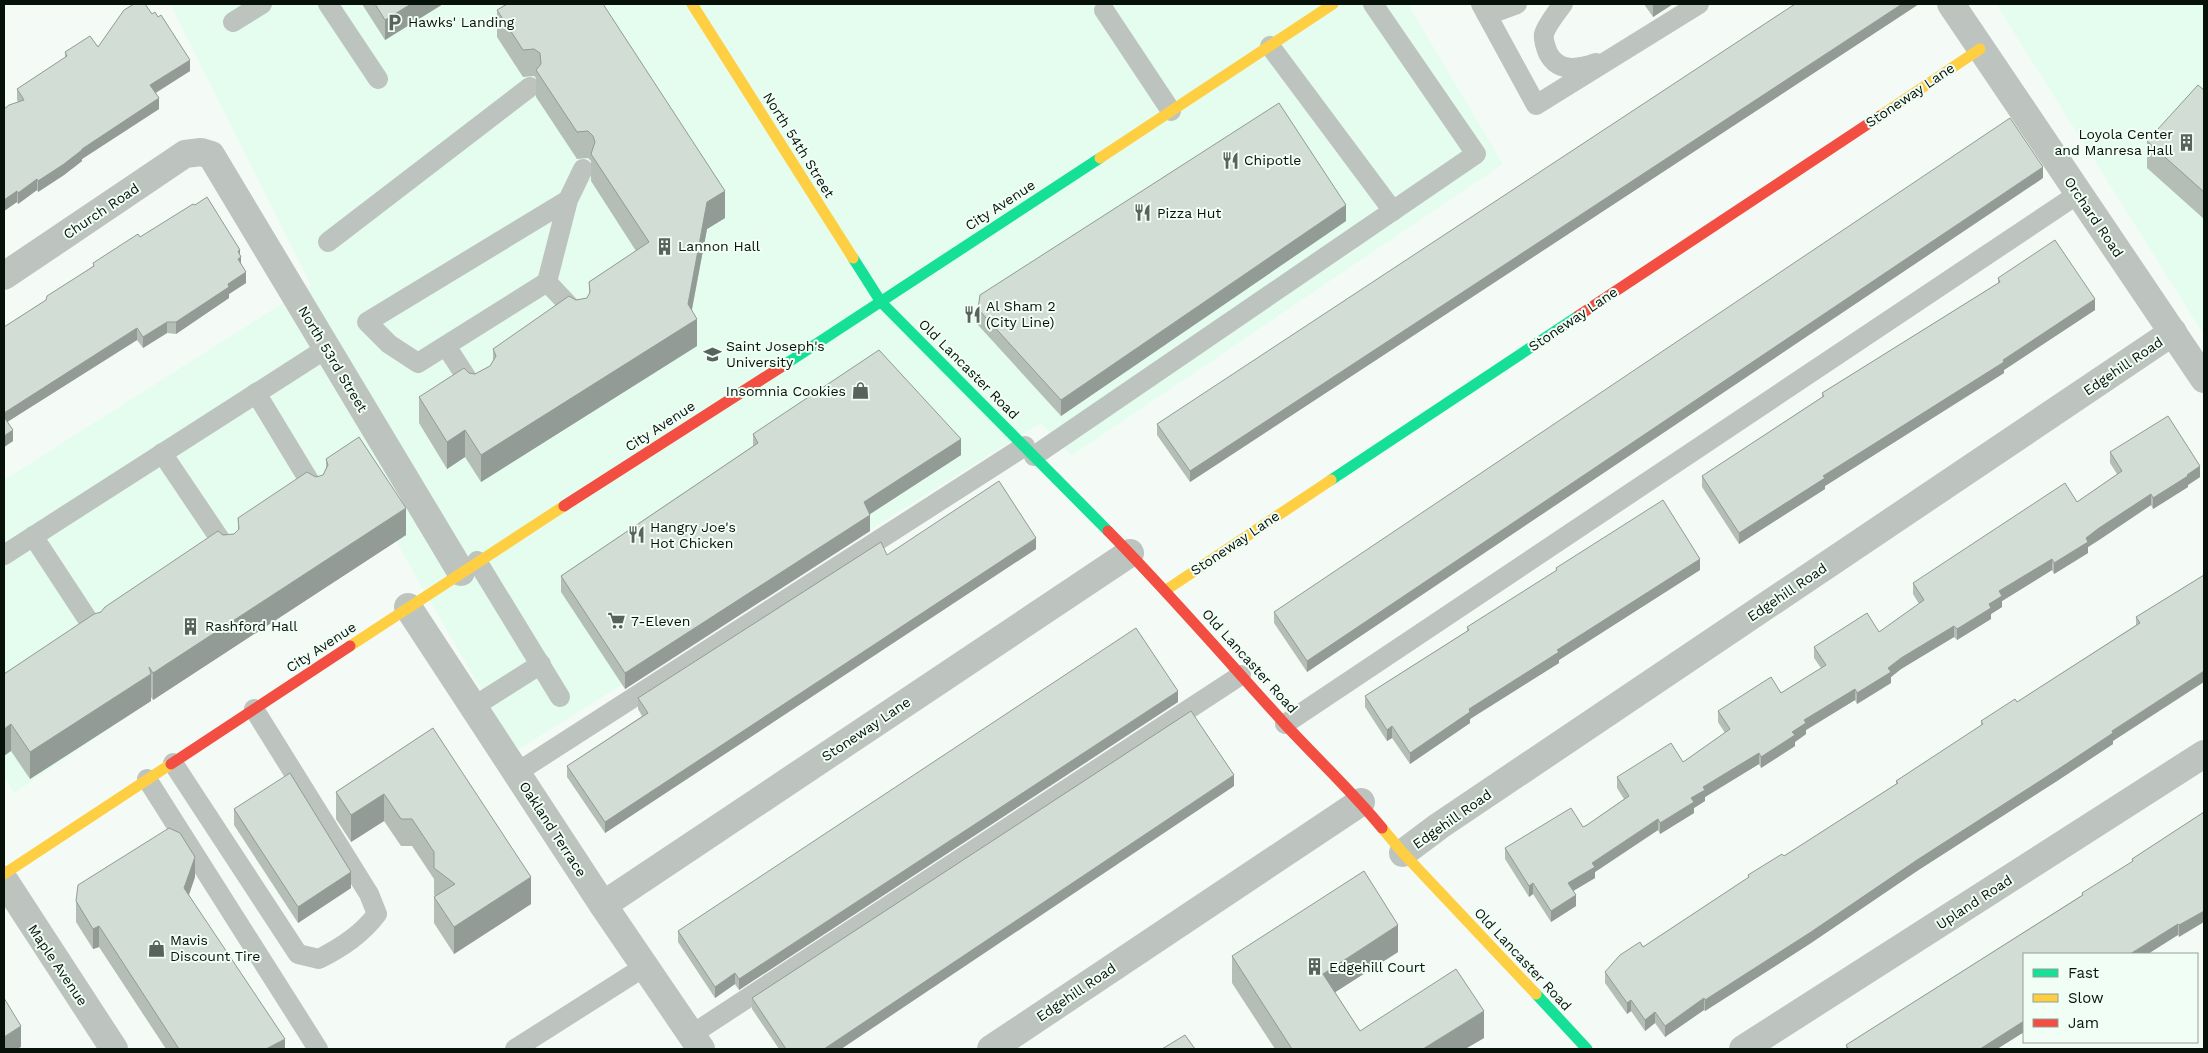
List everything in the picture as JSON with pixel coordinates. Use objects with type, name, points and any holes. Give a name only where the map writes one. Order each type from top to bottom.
[{"type":"main road","name":"North 54th Street","points":[[692,4],[881,302]]},
{"type":"main road","name":"City Avenue","points":[[4,874],[469,566],[881,302],[1334,4]]},
{"type":"main road","name":"Stoneway Lane","points":[[1166,590],[1980,49]]},
{"type":"main road","name":"Old Lancaster Road","points":[[881,302],[1166,590],[1285,724],[1361,802],[1403,853],[1587,1049]]},
{"type":"street","name":"Orchard Road","points":[[1951,4],[2204,379]]},
{"type":"street","name":"Church Road","points":[[4,276],[185,154],[201,152]]},
{"type":"street","name":"North 53rd Street","points":[[201,152],[211,155],[327,348],[469,566]]},
{"type":"street","name":"Edgehill Road","points":[[1403,853],[1439,826],[2173,332]]},
{"type":"street","name":"Stoneway Lane","points":[[603,905],[1130,553]]},
{"type":"street","name":"Oakland Terrace","points":[[408,607],[644,967],[696,1042]]},
{"type":"street","name":"Upland Road","points":[[1743,1049],[2204,754]]},
{"type":"street","name":"Edgehill Road","points":[[991,1049],[1361,802]]},
{"type":"street","name":"Maple Avenue","points":[[4,880],[114,1049]]},
{"type":"lane","points":[[233,22],[262,4]]},
{"type":"lane","points":[[328,4],[378,79]]},
{"type":"lane","points":[[516,773],[1029,451],[1393,211],[1476,154],[1372,4]]},
{"type":"lane","points":[[1517,4],[1484,9],[1536,105],[1699,4]]},
{"type":"lane","points":[[1563,4],[1544,34],[1545,47],[1551,59],[1563,67],[1581,68],[1613,57]]},
{"type":"lane","points":[[1104,10],[1171,110]]},
{"type":"lane","points":[[1270,46],[1393,211]]},
{"type":"lane","points":[[328,242],[530,87]]},
{"type":"lane","points":[[568,200],[367,322],[389,344],[418,363],[547,282],[568,200],[583,169]]},
{"type":"lane","points":[[1285,724],[2078,194]]},
{"type":"lane","points":[[547,282],[579,316]]},
{"type":"lane","points":[[446,346],[474,388],[484,382]]},
{"type":"lane","points":[[4,555],[327,348]]},
{"type":"lane","points":[[256,393],[316,492]]},
{"type":"lane","points":[[162,454],[228,551]]},
{"type":"lane","points":[[33,536],[94,629]]},
{"type":"lane","points":[[469,566],[540,664],[560,697]]},
{"type":"lane","points":[[473,707],[540,664]]},
{"type":"lane","points":[[696,1042],[1241,675]]},
{"type":"lane","points":[[172,762],[298,954],[318,959],[342,947],[366,928],[377,914],[369,894],[254,708]]},
{"type":"lane","points":[[147,779],[318,1049]]},
{"type":"lane","points":[[515,1049],[644,967]]},
{"type":"shaded area","name":"Saint Joseph's University","points":[[170,4],[1408,4],[1503,164],[1071,456],[1041,423],[516,751],[394,538],[14,793],[4,777],[4,480],[311,285]]},
{"type":"shaded area","points":[[1996,4],[2204,4],[2204,335]]},
{"type":"building","points":[[134,4],[145,4],[152,14],[155,12],[158,17],[161,15],[190,60],[150,85],[159,98],[82,149],[64,164],[4,200],[4,109],[9,105],[24,100],[17,89],[67,56],[65,52],[90,36],[98,47],[124,10]]},
{"type":"building","points":[[375,4],[411,4],[385,20]]},
{"type":"building","name":"Lannon Hall","points":[[507,4],[603,4],[725,191],[707,202],[688,304],[697,319],[481,455],[465,430],[447,442],[419,397],[464,368],[469,373],[475,374],[490,366],[496,356],[493,349],[569,296],[576,300],[587,298],[590,292],[589,282],[649,242],[591,154],[595,142],[593,136],[588,131],[577,132],[536,70],[541,64],[540,53],[534,49],[523,50],[497,10]]},
{"type":"building","points":[[1795,4],[1902,4],[1190,471],[1157,424]]},
{"type":"building","points":[[2198,85],[2204,90],[2204,192],[2147,141]]},
{"type":"building","points":[[1279,103],[1346,205],[1061,400],[978,309],[980,295]]},
{"type":"building","points":[[2010,118],[2043,167],[1307,661],[1274,612]]},
{"type":"building","points":[[207,197],[240,250],[238,251],[241,257],[238,259],[246,272],[228,284],[229,287],[176,322],[167,322],[143,337],[137,328],[4,413],[4,327],[46,300],[47,296],[94,266],[93,263],[138,234],[140,237]]},
{"type":"building","points":[[2055,240],[2095,299],[2003,360],[2004,362],[1823,476],[1825,478],[1739,533],[1702,476],[1824,396],[1822,393],[2000,282],[1998,278]]},
{"type":"building","points":[[879,350],[961,439],[864,502],[870,515],[625,673],[561,576],[758,443],[753,434]]},
{"type":"building","points":[[2168,416],[2200,466],[2188,476],[2153,498],[2151,494],[2099,528],[2086,538],[2088,542],[2054,563],[2052,559],[1999,591],[2002,596],[1989,604],[1991,608],[1957,629],[1954,626],[1901,658],[1888,668],[1891,672],[1857,693],[1855,689],[1804,720],[1806,723],[1792,732],[1795,735],[1761,757],[1759,753],[1703,787],[1705,790],[1691,798],[1694,802],[1660,823],[1658,819],[1592,863],[1595,867],[1568,883],[1576,895],[1551,911],[1533,883],[1529,886],[1505,848],[1571,808],[1583,827],[1587,825],[1629,796],[1617,777],[1671,743],[1683,762],[1730,729],[1718,711],[1771,677],[1781,693],[1826,665],[1814,647],[1867,613],[1879,632],[1924,600],[1913,583],[2065,483],[2077,502],[2122,471],[2110,452]]},
{"type":"building","points":[[4,417],[13,430],[4,436]]},
{"type":"building","name":"Rashford Hall","points":[[359,437],[406,508],[153,673],[149,667],[151,674],[30,752],[11,724],[4,729],[4,674],[94,614],[101,612],[105,607],[218,531],[223,535],[234,534],[239,529],[238,518],[307,472],[316,477],[323,475],[328,465],[326,459]]},
{"type":"building","points":[[999,481],[1036,538],[605,822],[567,766],[648,713],[638,698],[881,542],[887,555]]},
{"type":"building","points":[[1663,500],[1700,559],[1557,650],[1559,652],[1469,709],[1470,712],[1410,753],[1392,726],[1387,730],[1365,696],[1469,630],[1467,627]]},
{"type":"building","points":[[2204,575],[2204,671],[2112,731],[2113,733],[1917,860],[1811,932],[1705,1000],[1704,998],[1665,1026],[1655,1012],[1645,1020],[1631,1000],[1627,1003],[1605,972],[1620,955],[1640,942],[1643,947],[1749,877],[1748,875],[1782,854],[1784,856],[1898,783],[1896,781],[1983,724],[1981,721],[2015,699],[2017,702],[2140,623],[2136,617]]},
{"type":"building","points":[[1136,628],[1178,691],[739,979],[735,973],[715,987],[678,931]]},
{"type":"building","points":[[1191,711],[1234,775],[824,1049],[786,1049],[752,998]]},
{"type":"building","points":[[433,728],[531,877],[454,927],[434,897],[455,884],[434,868],[434,852],[412,819],[401,819],[384,794],[351,815],[336,792]]},
{"type":"building","points":[[290,773],[351,872],[298,907],[234,809]]},
{"type":"building","points":[[2204,812],[2204,911],[2178,924],[2132,953],[2023,953],[2023,1022],[1980,1049],[1846,1049],[1848,1048],[1846,1045],[2083,895],[2082,893],[2133,861],[2132,859]]},
{"type":"building","name":"Mavis Discount Tire","points":[[169,828],[180,833],[195,857],[184,888],[285,1039],[266,1049],[179,1049],[99,926],[93,929],[76,901],[78,885]]},
{"type":"building","points":[[1364,871],[1398,925],[1323,974],[1360,1031],[1456,969],[1484,1011],[1423,1049],[1292,1049],[1232,956]]},
{"type":"building","points":[[4,998],[21,1026],[4,1037]]},
{"type":"building","points":[[1185,1035],[1195,1049],[1162,1049]]},
{"type":"traffic: fast","points":[[781,367],[1100,158]]},
{"type":"traffic: fast","points":[[853,258],[881,302],[1108,531]]},
{"type":"traffic: fast","points":[[1331,480],[1578,316]]},
{"type":"traffic: fast","points":[[1536,994],[1587,1049]]},
{"type":"traffic: slow","points":[[692,4],[853,258]]},
{"type":"traffic: slow","points":[[1100,158],[1333,4]]},
{"type":"traffic: slow","points":[[1880,116],[1980,49]]},
{"type":"traffic: slow","points":[[1166,590],[1331,480]]},
{"type":"traffic: slow","points":[[350,646],[564,506]]},
{"type":"traffic: slow","points":[[4,874],[171,764]]},
{"type":"traffic: slow","points":[[1382,828],[1403,853],[1536,994]]},
{"type":"traffic: jam","points":[[1578,316],[1880,116]]},
{"type":"traffic: jam","points":[[564,506],[781,367]]},
{"type":"traffic: jam","points":[[1108,531],[1382,828]]},
{"type":"traffic: jam","points":[[171,764],[350,646]]},
{"type":"place","name":"Hawks' Landing","points":[[394,22]]},
{"type":"place","name":"Loyola Center and Manresa Hall","points":[[2187,142]]},
{"type":"place","name":"Chipotle","points":[[1230,160]]},
{"type":"place","name":"Pizza Hut","points":[[1143,213]]},
{"type":"place","name":"Lannon Hall","points":[[664,246]]},
{"type":"place","name":"Al Sham 2 (City Line)","points":[[972,314]]},
{"type":"place","name":"Saint Joseph's University","points":[[712,354]]},
{"type":"place","name":"Insomnia Cookies","points":[[860,391]]},
{"type":"place","name":"Hangry Joe's Hot Chicken","points":[[636,535]]},
{"type":"place","name":"7-Eleven","points":[[617,621]]},
{"type":"place","name":"Rashford Hall","points":[[191,626]]},
{"type":"place","name":"Mavis Discount Tire","points":[[156,948]]},
{"type":"place","name":"Edgehill Court","points":[[1315,967]]}]
